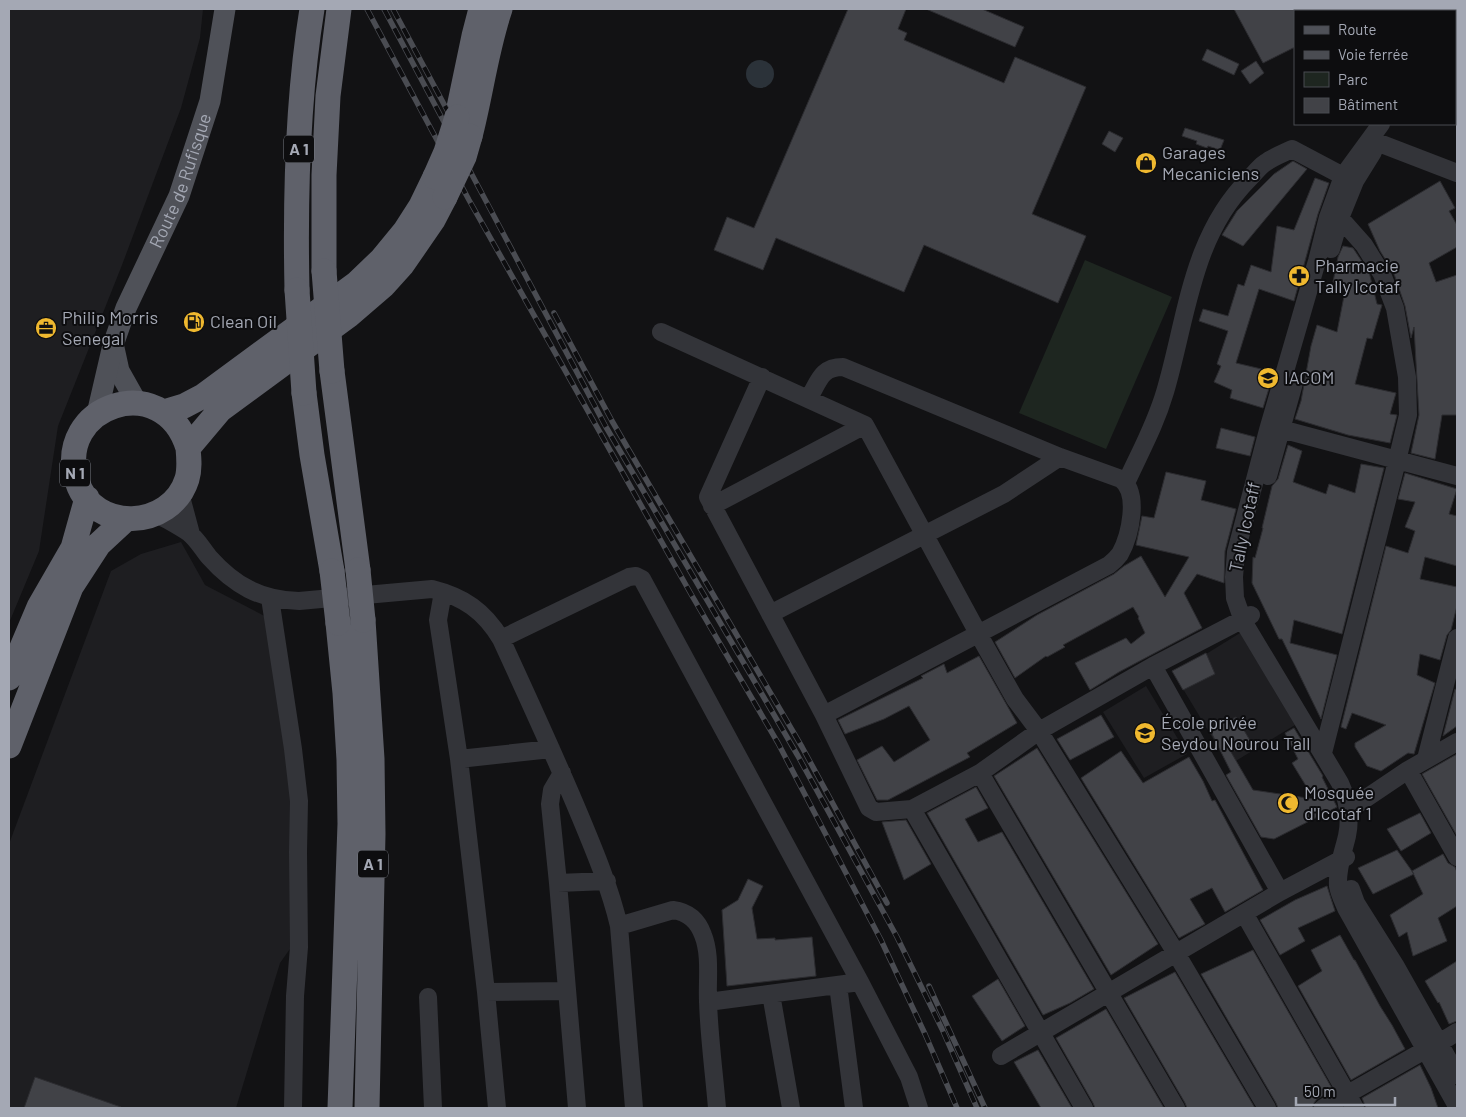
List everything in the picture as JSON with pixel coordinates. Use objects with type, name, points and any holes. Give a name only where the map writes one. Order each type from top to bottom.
[{"type":"highway","name":"A 1","points":[[312,9],[304,72],[297,185],[297,290],[304,392],[312,455],[332,571],[345,693],[349,760],[350,824],[340,1108]]},
{"type":"highway","name":"A 1","points":[[339,9],[328,106],[324,175],[324,270],[332,371],[363,620],[372,759],[374,834],[367,1108]]},
{"type":"highway","points":[[164,412],[184,406],[203,396],[357,283],[382,259],[405,231],[421,206],[440,187],[464,157],[464,126],[472,44],[481,9]]},
{"type":"highway","points":[[464,126],[478,106],[488,49],[500,9]]},
{"type":"highway","points":[[188,448],[220,410],[348,316],[384,285],[402,265],[433,220],[440,187]]},
{"type":"highway","name":"N 1","points":[[137,403],[151,406],[164,412],[182,432],[188,448],[190,464],[187,479],[180,493],[170,505],[157,514],[142,518],[126,519],[104,512],[87,498],[77,482],[74,464],[76,445],[84,428],[97,414],[116,405],[137,403]]},
{"type":"highway","name":"N 1","points":[[9,678],[39,607],[73,548],[87,498]]},
{"type":"highway","points":[[9,746],[71,587],[86,561],[99,544],[126,519]]},
{"type":"main road","name":"Route de Rufisque","points":[[97,414],[113,345],[126,308],[179,196],[210,101],[225,9]]},
{"type":"main road","points":[[113,345],[119,371],[137,403]]},
{"type":"street","name":"Tally Icotaff","points":[[1380,125],[1343,176],[1328,217],[1236,552],[1235,598],[1325,746],[1340,783],[1353,805],[1347,836],[1346,856],[1349,868],[1349,884],[1389,969],[1432,1046]]},
{"type":"street","name":"Tally Icotaff","points":[[1247,618],[1245,594],[1247,550],[1327,260],[1340,218],[1355,181],[1379,142],[1392,125]]},
{"type":"street","points":[[1379,142],[1457,173]]},
{"type":"street","points":[[1126,483],[1156,420],[1196,273],[1207,238],[1218,217],[1240,188],[1266,162],[1292,149],[1343,176]]},
{"type":"street","points":[[1325,746],[1408,415],[1407,377],[1395,308],[1382,274],[1364,245],[1340,218]]},
{"type":"street","points":[[661,332],[865,425],[978,635],[1015,699],[1039,731],[1176,953],[1266,1108]]},
{"type":"street","points":[[809,398],[826,370],[834,367],[843,367],[1060,457],[1121,479],[1130,490],[1131,502],[1130,523],[1124,544],[1119,556],[1109,565],[824,715]]},
{"type":"street","points":[[762,377],[708,497],[824,715],[870,808],[876,812],[912,809],[980,773],[1039,731],[1153,666],[1247,618]]},
{"type":"street","points":[[712,506],[865,425]]},
{"type":"street","points":[[1281,429],[1457,476]]},
{"type":"street","points":[[770,614],[1004,494],[1060,457]]},
{"type":"street","points":[[180,493],[191,534]]},
{"type":"street","points":[[157,514],[191,534],[222,570],[236,582],[270,598],[283,601],[299,601],[432,589],[443,592],[470,605],[491,622],[501,639],[562,773],[607,881],[619,926],[634,1108]]},
{"type":"street","points":[[501,639],[629,577],[636,576],[642,578],[860,982],[909,1077],[919,1108]]},
{"type":"street","points":[[443,592],[438,620],[458,759],[486,992],[497,1108]]},
{"type":"street","points":[[270,598],[299,801],[299,947],[295,996],[293,1108]]},
{"type":"street","points":[[1426,759],[1457,638]]},
{"type":"street","points":[[1153,666],[1280,892]]},
{"type":"street","points":[[1353,805],[1426,759],[1457,742]]},
{"type":"street","points":[[458,759],[551,749]]},
{"type":"street","points":[[1408,770],[1457,857]]},
{"type":"street","points":[[562,773],[552,790],[550,804],[577,1108]]},
{"type":"street","points":[[980,773],[1176,1108]]},
{"type":"street","points":[[912,809],[1084,1108]]},
{"type":"street","points":[[1001,1056],[1280,892],[1346,856]]},
{"type":"street","points":[[558,883],[607,881]]},
{"type":"street","points":[[619,926],[673,910],[681,911],[698,924],[704,936],[707,958],[708,1002],[717,1108]]},
{"type":"street","points":[[1244,913],[1351,1101]]},
{"type":"street","points":[[708,1002],[860,982]]},
{"type":"street","points":[[838,985],[854,1108]]},
{"type":"street","points":[[486,992],[567,991]]},
{"type":"street","points":[[771,994],[791,1108]]},
{"type":"street","points":[[428,997],[433,1108]]},
{"type":"street","points":[[1323,1108],[1351,1101],[1432,1046],[1457,1032]]},
{"type":"street","points":[[1432,1046],[1457,1075]]},
{"type":"street","points":[[1432,1046],[1457,1106]]},
{"type":"shaded area","points":[[9,9],[203,9],[200,38],[181,108],[122,265],[58,426],[39,551],[9,623]]},
{"type":"shaded area","points":[[760,60],[770,64],[774,74],[770,84],[760,88],[750,84],[746,74],[750,64]]},
{"type":"shaded area","points":[[181,542],[205,585],[274,621],[296,751],[292,946],[280,963],[236,1108],[9,1108],[9,844],[111,571],[141,554]]},
{"type":"shaded area","points":[[1240,633],[1295,725],[1229,765],[1174,674]]},
{"type":"shaded area","name":"École privée Seydou Nourou Tall","points":[[1146,686],[1187,754],[1144,778],[1103,712]]},
{"type":"green space","points":[[1085,260],[1172,297],[1106,449],[1019,413]]},
{"type":"building","points":[[848,9],[906,9],[898,29],[907,33],[904,40],[1004,83],[1015,57],[1086,87],[1032,214],[1086,236],[1058,303],[924,245],[904,292],[776,238],[763,270],[714,250],[727,217],[754,228]]},
{"type":"building","points":[[926,9],[982,9],[1024,27],[1015,47]]},
{"type":"building","points":[[1234,9],[1295,9],[1294,48],[1263,63]]},
{"type":"building","points":[[1207,49],[1239,64],[1234,75],[1202,60]]},
{"type":"building","points":[[1256,61],[1264,73],[1250,84],[1241,71]]},
{"type":"building","points":[[1185,128],[1224,140],[1220,150],[1196,144],[1197,141],[1182,136]]},
{"type":"building","points":[[1109,131],[1123,138],[1115,152],[1102,144]]},
{"type":"building","points":[[1293,161],[1307,169],[1243,246],[1222,235],[1237,211],[1274,174]]},
{"type":"building","points":[[1315,178],[1329,183],[1318,214],[1294,301],[1259,289],[1236,363],[1274,372],[1263,408],[1230,398],[1232,390],[1214,382],[1221,366],[1217,364],[1228,331],[1199,321],[1203,309],[1228,316],[1238,284],[1244,286],[1251,265],[1271,272],[1277,226],[1294,230]]},
{"type":"building","points":[[1440,181],[1455,208],[1449,211],[1457,225],[1457,247],[1429,263],[1436,282],[1457,275],[1457,415],[1442,415],[1435,459],[1411,453],[1419,415],[1414,327],[1411,338],[1405,306],[1392,268],[1392,270],[1380,251],[1368,224]]},
{"type":"building","points":[[1343,246],[1353,248],[1369,272],[1377,304],[1382,305],[1372,339],[1367,338],[1355,384],[1396,393],[1390,414],[1397,415],[1390,443],[1348,435],[1295,419],[1301,401],[1311,346],[1317,325],[1337,332],[1346,286],[1333,282],[1338,257]]},
{"type":"building","points":[[1221,428],[1255,437],[1250,456],[1216,448]]},
{"type":"building","points":[[1288,445],[1302,451],[1293,482],[1326,494],[1329,484],[1355,493],[1361,464],[1384,468],[1342,634],[1294,620],[1290,643],[1337,655],[1321,719],[1252,583],[1253,557],[1255,558],[1272,486],[1278,479]]},
{"type":"building","points":[[1166,472],[1206,481],[1201,500],[1236,509],[1225,551],[1224,583],[1197,574],[1184,593],[1202,628],[1119,672],[1090,690],[1075,663],[1126,638],[1131,644],[1145,633],[1133,607],[1063,645],[1065,647],[1046,656],[1015,678],[995,642],[1037,615],[1114,574],[1141,556],[1165,597],[1189,557],[1136,545],[1142,516],[1154,518]]},
{"type":"building","points":[[1405,473],[1457,489],[1449,514],[1457,516],[1457,566],[1425,557],[1420,579],[1457,587],[1457,606],[1440,660],[1420,654],[1417,675],[1435,683],[1414,754],[1408,753],[1381,771],[1367,766],[1355,747],[1355,743],[1386,725],[1352,713],[1346,729],[1341,727],[1386,546],[1408,553],[1415,531],[1405,527],[1415,502],[1398,499]]},
{"type":"building","points":[[1206,653],[1215,674],[1183,690],[1172,671]]},
{"type":"building","points":[[979,656],[1017,723],[967,753],[970,757],[888,800],[877,800],[857,760],[882,746],[894,762],[930,740],[909,706],[884,719],[845,734],[838,720],[923,678],[921,676],[944,664],[947,673]]},
{"type":"building","points":[[1455,689],[1457,690],[1457,726],[1443,736]]},
{"type":"building","points":[[1101,715],[1114,737],[1070,760],[1057,739]]},
{"type":"building","points":[[1236,717],[1251,742],[1231,752],[1253,790],[1314,799],[1292,763],[1298,759],[1285,733],[1294,728],[1323,776],[1337,807],[1274,839],[1261,837],[1226,775],[1231,772],[1210,730]]},
{"type":"building","points":[[1037,748],[1158,944],[1111,975],[994,776]]},
{"type":"building","points":[[1121,751],[1143,783],[1189,757],[1212,801],[1215,800],[1263,890],[1225,912],[1212,888],[1190,899],[1205,924],[1179,938],[1081,778]]},
{"type":"building","points":[[1457,754],[1457,836],[1422,774]]},
{"type":"building","points":[[976,787],[988,808],[965,819],[978,842],[1002,832],[1094,989],[1070,1003],[1043,1015],[927,813]]},
{"type":"building","points":[[1420,813],[1431,833],[1401,851],[1387,829]]},
{"type":"building","points":[[906,820],[931,864],[904,880],[882,822]]},
{"type":"building","points":[[1397,850],[1414,874],[1373,894],[1358,868]]},
{"type":"building","points":[[1443,854],[1448,863],[1455,867],[1457,872],[1457,906],[1438,918],[1447,941],[1413,956],[1407,932],[1399,937],[1390,915],[1423,894],[1412,871]]},
{"type":"building","points":[[748,879],[763,886],[752,908],[757,939],[775,938],[775,940],[812,937],[816,976],[727,986],[722,910],[738,900]]},
{"type":"building","points":[[1327,886],[1335,911],[1298,928],[1305,941],[1280,955],[1260,920],[1295,900]]},
{"type":"building","points":[[1340,935],[1405,1049],[1351,1080],[1298,986],[1322,971],[1311,950]]},
{"type":"building","points":[[1253,950],[1333,1090],[1317,1099],[1312,1108],[1278,1108],[1201,974]]},
{"type":"building","points":[[1457,961],[1457,1021],[1449,1024],[1439,1002],[1425,981]]},
{"type":"building","points":[[1175,972],[1255,1108],[1187,1108],[1124,998]]},
{"type":"building","points":[[998,979],[1025,1026],[1002,1041],[972,996]]},
{"type":"building","points":[[1106,1009],[1164,1108],[1095,1108],[1056,1038]]},
{"type":"building","points":[[1038,1050],[1072,1108],[1041,1108],[1014,1062]]},
{"type":"building","points":[[1420,1065],[1438,1108],[1366,1108],[1362,1098]]},
{"type":"building","points":[[35,1077],[121,1107],[121,1108],[24,1108]]},
{"type":"railway","points":[[367,9],[469,200],[691,594],[778,743],[881,940],[957,1108]]},
{"type":"railway","points":[[384,9],[606,427],[798,756],[897,937],[942,1029],[977,1108]]},
{"type":"railway","points":[[393,9],[461,136]]},
{"type":"railway","points":[[554,313],[612,421],[802,747],[887,903]]},
{"type":"railway","points":[[929,986],[985,1108]]},
{"type":"place","name":"Garages Mecaniciens","points":[[1146,163]]},
{"type":"place","name":"Pharmacie Tally Icotaf","points":[[1299,276]]},
{"type":"place","name":"Clean Oil","points":[[194,322]]},
{"type":"place","name":"Philip Morris Senegal","points":[[46,328]]},
{"type":"place","name":"IACOM","points":[[1268,378]]},
{"type":"place","name":"École privée Seydou Nourou Tall","points":[[1145,733]]},
{"type":"place","name":"Mosquée d'Icotaf 1","points":[[1288,803]]}]
